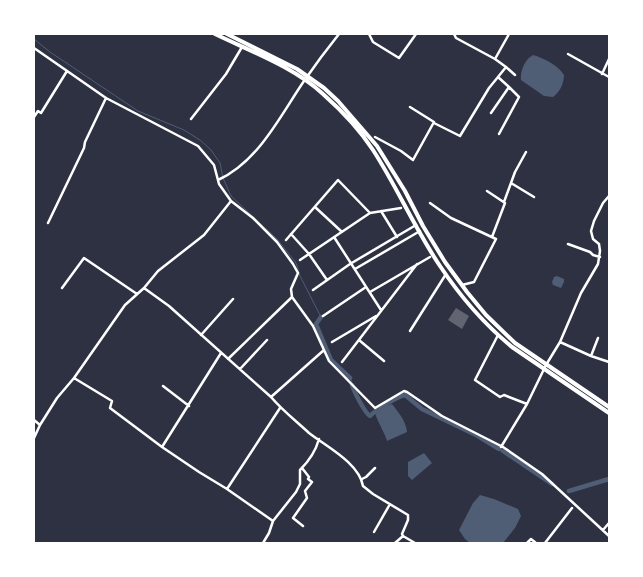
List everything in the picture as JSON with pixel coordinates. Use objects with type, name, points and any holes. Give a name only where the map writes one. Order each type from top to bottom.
[{"type":"main road","points":[[215,34],[306,78],[324,88],[338,101],[377,146],[405,190],[434,244],[461,285],[500,330],[545,367],[609,407]]},
{"type":"main road","points":[[227,34],[278,59],[306,78],[322,92],[372,149],[446,274],[462,296],[498,335],[609,414]]},
{"type":"street","points":[[219,179],[238,168],[273,130],[306,78],[339,34]]},
{"type":"street","points":[[369,34],[373,42],[399,58],[416,34]]},
{"type":"street","points":[[454,34],[456,38],[495,59],[515,75]]},
{"type":"street","points":[[456,38],[458,34]]},
{"type":"street","points":[[495,59],[509,34]]},
{"type":"street","points":[[191,119],[226,74],[242,47]]},
{"type":"street","points":[[34,48],[106,98],[198,146],[214,165],[219,179],[231,201],[253,218],[277,242],[293,264],[298,272],[291,289],[292,297],[313,326],[329,361],[375,408],[404,391],[442,416],[501,447],[542,474],[609,536]]},
{"type":"street","points":[[568,54],[609,77]]},
{"type":"street","points":[[602,74],[609,59]]},
{"type":"street","points":[[410,107],[434,123],[460,136],[489,88],[506,67]]},
{"type":"street","points":[[34,118],[38,110],[41,114],[67,71]]},
{"type":"street","points":[[498,77],[519,97],[499,134]]},
{"type":"street","points":[[491,113],[509,87]]},
{"type":"street","points":[[48,222],[84,148],[85,142],[106,98]]},
{"type":"street","points":[[375,137],[401,151],[413,160],[434,123]]},
{"type":"street","points":[[492,237],[502,213],[504,202],[526,152]]},
{"type":"street","points":[[286,240],[338,180],[370,213]]},
{"type":"street","points":[[512,183],[534,197]]},
{"type":"street","points":[[488,191],[504,202]]},
{"type":"street","points":[[501,447],[527,404],[545,367],[560,342],[581,293],[598,264],[600,257],[599,244],[593,239],[591,231],[603,203],[609,196]]},
{"type":"street","points":[[34,438],[40,425],[57,398],[74,378],[125,305],[144,288],[158,271],[204,235],[231,201]]},
{"type":"street","points":[[430,203],[451,218],[496,239],[474,282],[461,285]]},
{"type":"street","points":[[315,206],[342,232]]},
{"type":"street","points":[[300,260],[370,213],[401,208]]},
{"type":"street","points":[[381,211],[397,237]]},
{"type":"street","points":[[313,290],[351,264],[417,225]]},
{"type":"street","points":[[355,270],[420,231]]},
{"type":"street","points":[[291,234],[309,254],[327,280]]},
{"type":"street","points":[[334,237],[382,310]]},
{"type":"street","points":[[568,244],[600,257]]},
{"type":"street","points":[[370,292],[430,257]]},
{"type":"street","points":[[62,288],[84,258],[137,294]]},
{"type":"street","points":[[342,362],[417,264]]},
{"type":"street","points":[[410,331],[446,274]]},
{"type":"street","points":[[323,316],[366,287]]},
{"type":"street","points":[[144,288],[169,306],[271,397],[280,408],[348,462],[362,479],[363,486],[373,494],[408,514],[408,520],[402,534],[403,536],[396,543]]},
{"type":"street","points":[[228,359],[292,297]]},
{"type":"street","points":[[201,335],[233,299]]},
{"type":"street","points":[[332,342],[378,314]]},
{"type":"street","points":[[498,335],[475,380],[500,396],[504,395],[527,404]]},
{"type":"street","points":[[591,356],[598,338]]},
{"type":"street","points":[[240,370],[267,340]]},
{"type":"street","points":[[359,340],[384,361]]},
{"type":"street","points":[[560,342],[591,356],[609,362]]},
{"type":"street","points":[[271,397],[324,350]]},
{"type":"street","points":[[162,447],[221,353]]},
{"type":"street","points":[[74,378],[112,401],[110,408],[162,447],[273,521]]},
{"type":"street","points":[[163,386],[189,406]]},
{"type":"street","points":[[227,489],[280,408]]},
{"type":"street","points":[[34,420],[40,425]]},
{"type":"street","points":[[263,543],[269,534],[273,521],[296,492],[300,484],[300,470],[317,447],[319,439]]},
{"type":"street","points":[[302,468],[309,477],[308,479],[312,482],[305,491],[306,498],[293,518],[303,526]]},
{"type":"street","points":[[362,479],[375,468]]},
{"type":"street","points":[[374,532],[390,504]]},
{"type":"street","points":[[545,543],[572,508]]},
{"type":"street","points":[[603,530],[609,522]]},
{"type":"street","points":[[403,536],[415,543]]},
{"type":"street","points":[[527,543],[531,539],[536,543]]},
{"type":"water","points":[[533,55],[542,58],[559,68],[564,75],[558,93],[553,97],[544,96],[521,80],[521,73],[524,66],[528,59]]},
{"type":"water","points":[[557,276],[564,279],[561,288],[553,285],[552,282],[554,277]]},
{"type":"water","points":[[392,404],[404,421],[407,432],[387,441],[375,413],[381,408]]},
{"type":"water","points":[[424,453],[432,463],[412,480],[408,476],[408,462]]},
{"type":"water","points":[[480,495],[518,509],[521,516],[515,528],[503,543],[470,543],[465,539],[459,530],[473,503]]},
{"type":"building","points":[[456,308],[469,316],[462,329],[448,320]]},
{"type":"waterway","points":[[34,39],[50,52],[138,111],[184,130],[200,140],[211,150],[220,163],[223,178],[231,196],[277,239],[296,263],[300,276],[321,317]]},
{"type":"waterway","points":[[321,317],[316,324],[331,360],[350,378]]},
{"type":"waterway","points":[[350,378],[352,382]]},
{"type":"waterway","points":[[352,385],[362,406],[370,416],[377,410],[405,395],[422,409],[478,436],[499,449]]},
{"type":"waterway","points":[[503,451],[552,484]]},
{"type":"waterway","points":[[569,491],[609,479]]}]
